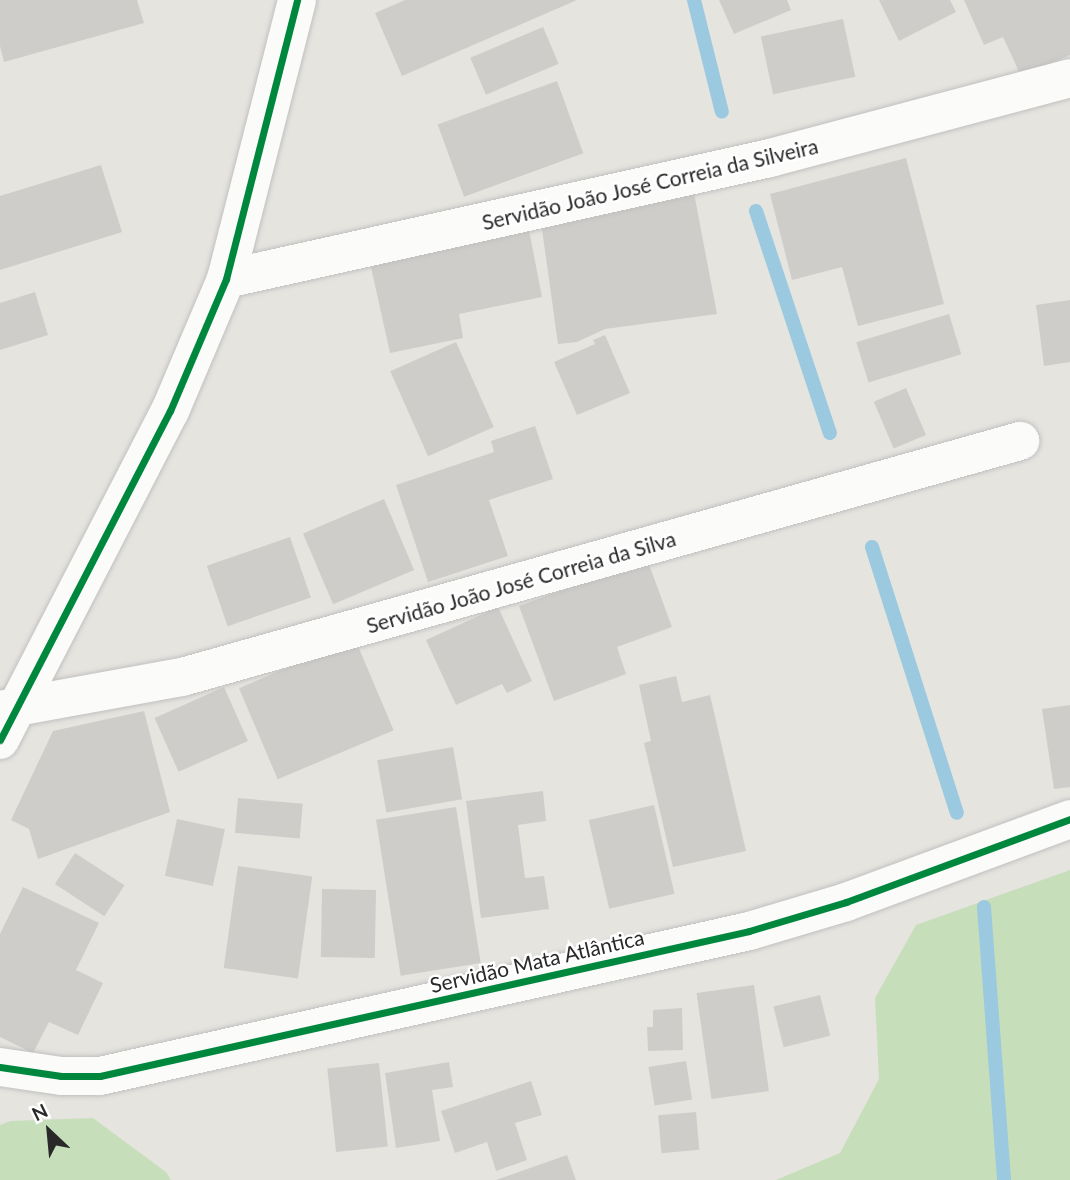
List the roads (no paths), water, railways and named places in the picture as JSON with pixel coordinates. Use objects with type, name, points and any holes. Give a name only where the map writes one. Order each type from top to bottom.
[{"type":"street","points":[[0,740],[9,707],[170,411],[226,279],[297,0]]},
{"type":"street","name":"Servidão João José Correia da Silveira","points":[[226,279],[770,158],[1070,78]]},
{"type":"street","name":"Servidão João José Correia da Silva","points":[[9,707],[183,677],[1020,441]]},
{"type":"street","name":"Servidão Mata Atlântica","points":[[0,1067],[61,1076],[100,1076],[749,931],[846,902],[1070,819]]},
{"type":"waterway","points":[[694,0],[722,112]]},
{"type":"waterway","points":[[756,211],[830,433]]},
{"type":"waterway","points":[[872,547],[957,813]]},
{"type":"waterway","points":[[984,907],[1004,1180]]}]
